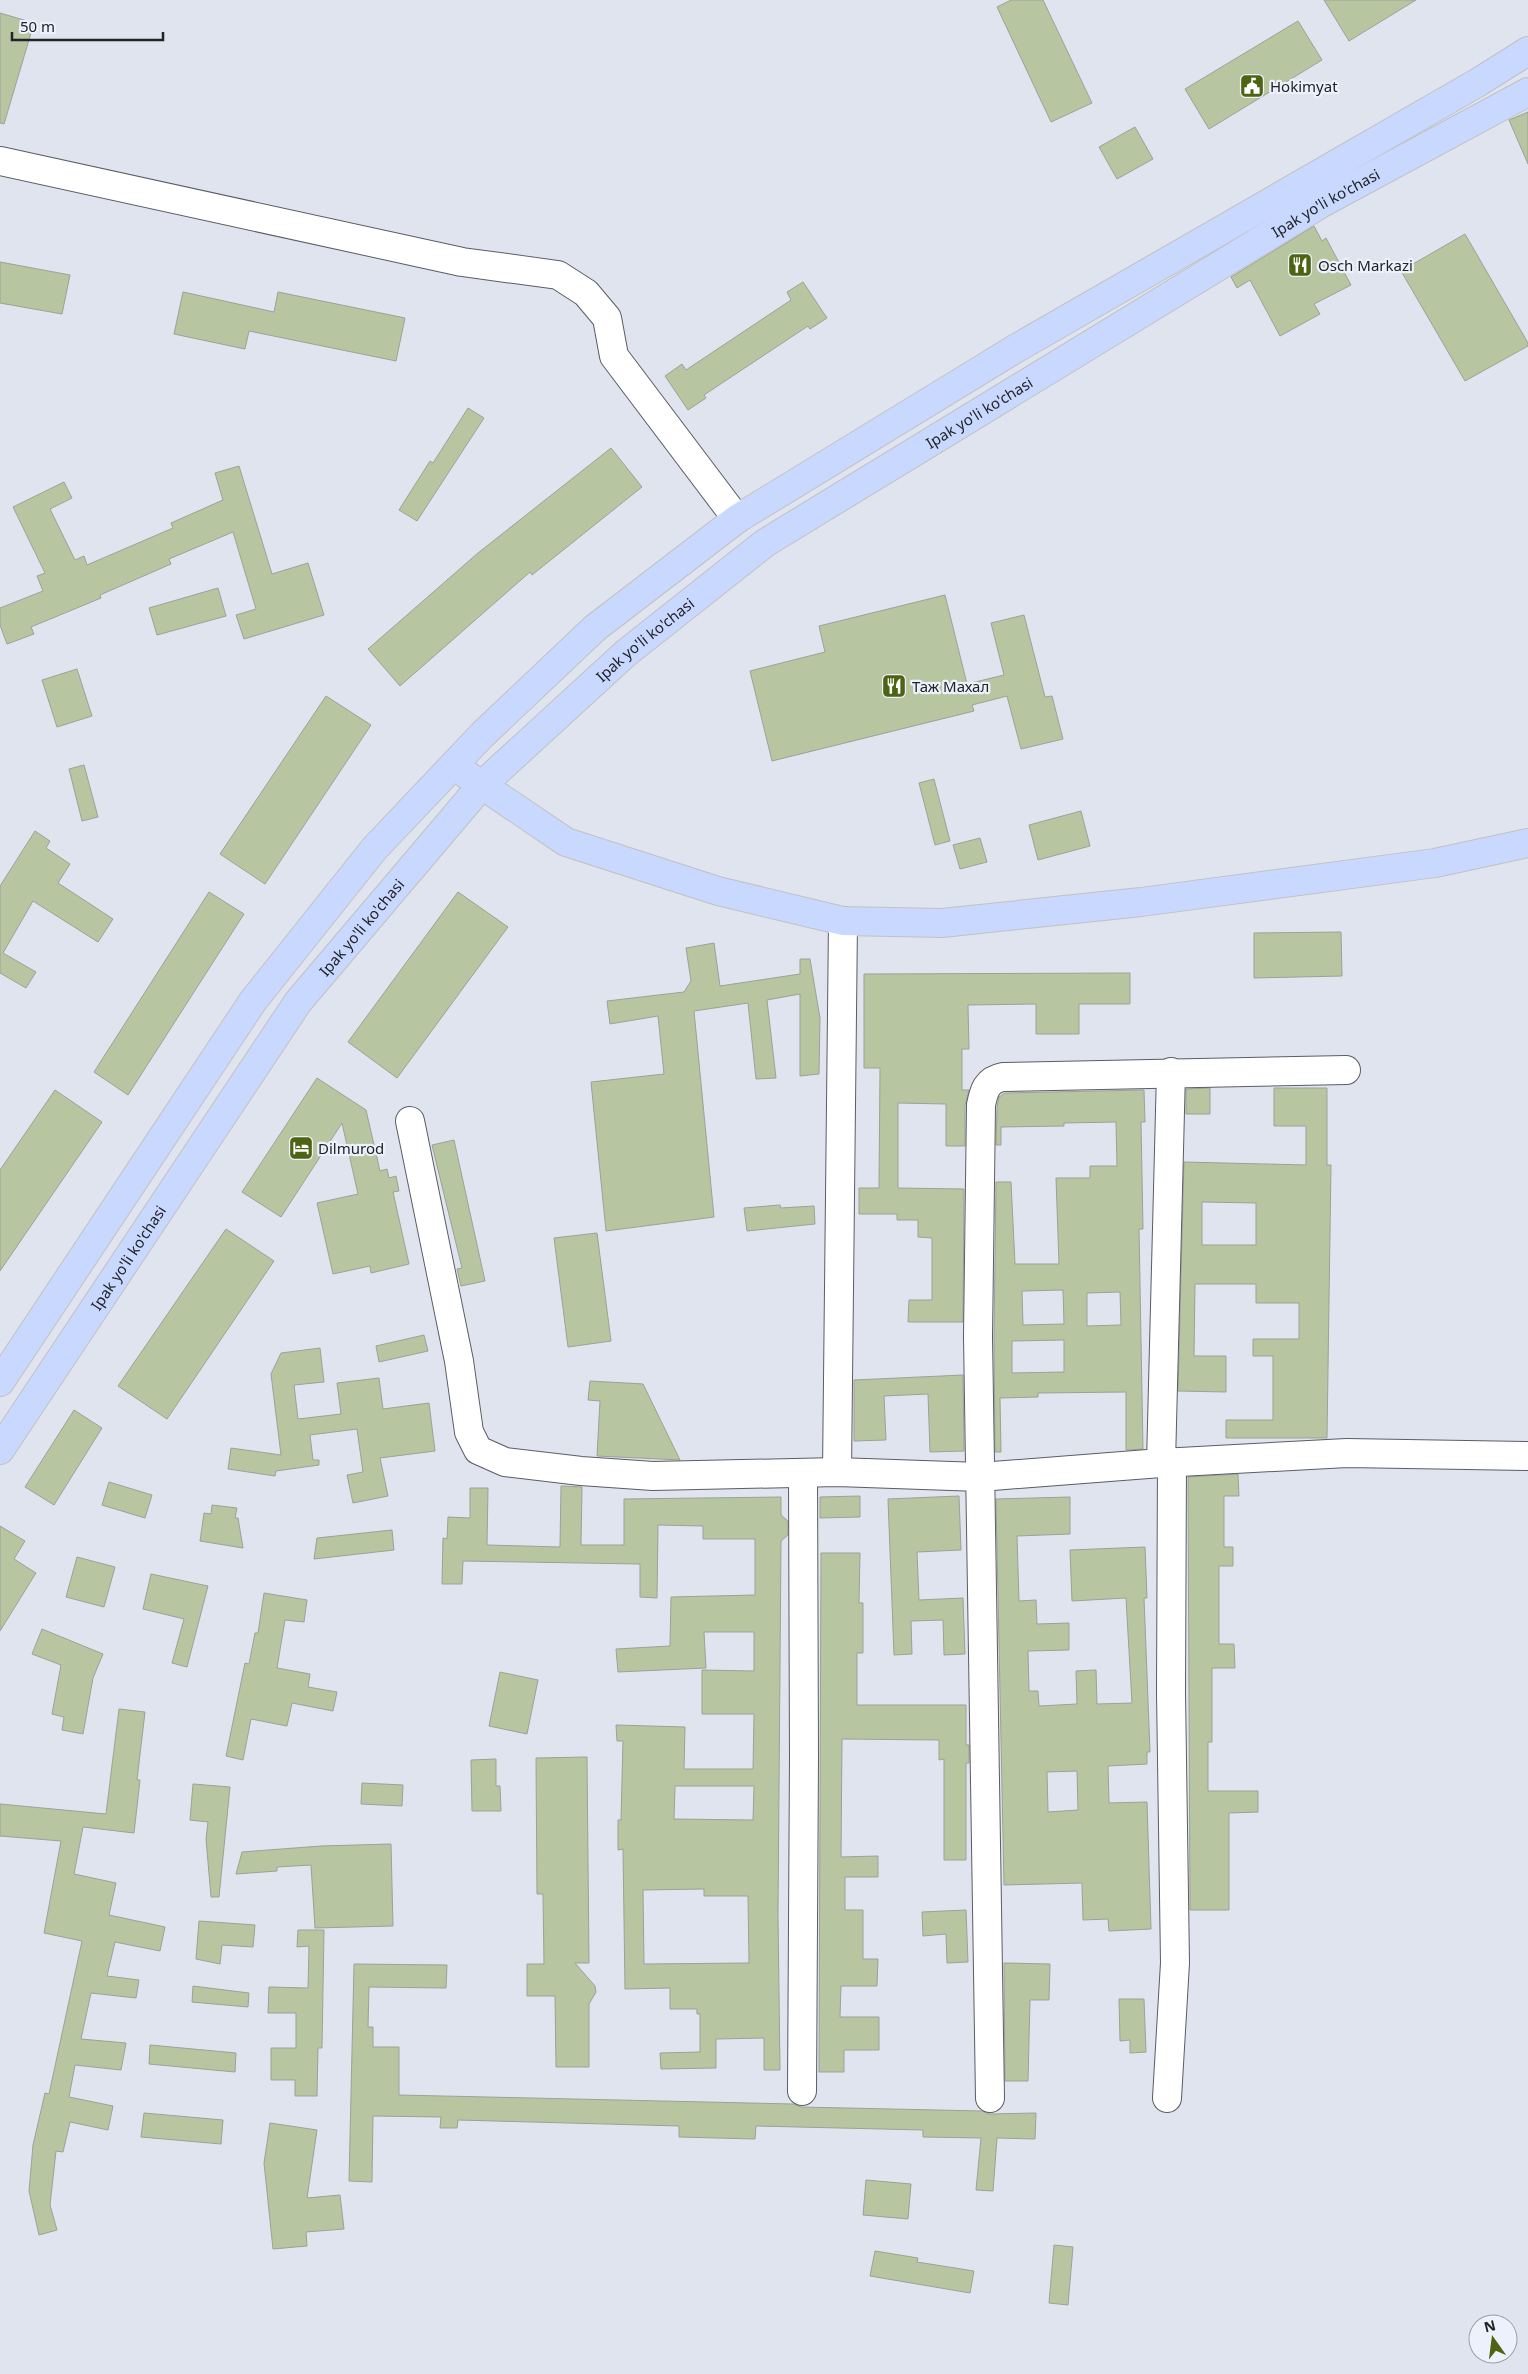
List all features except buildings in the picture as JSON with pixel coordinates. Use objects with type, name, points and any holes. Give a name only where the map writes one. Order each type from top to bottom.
[{"type":"main road","name":"Ipak yo'li ko'chasi","points":[[0,1382],[253,1001],[374,849],[453,765],[596,628],[737,519],[1015,349],[1477,83],[1528,51]]},
{"type":"main road","name":"Ipak yo'li ko'chasi","points":[[0,1450],[298,1002],[481,786],[626,653],[765,543],[1322,203],[1528,92]]},
{"type":"main road","points":[[453,765],[481,786],[566,842],[718,891],[844,921],[942,923],[1141,902],[1435,863],[1528,843]]},
{"type":"street","points":[[0,161],[462,262],[558,275],[586,293],[607,318],[614,356],[737,519]]},
{"type":"street","points":[[837,1472],[844,921]]},
{"type":"street","points":[[990,2098],[980,1477],[978,1207],[981,1105],[986,1085],[993,1078],[1003,1076],[1346,1070]]},
{"type":"street","points":[[1167,2098],[1175,1963],[1167,1463],[1171,1072]]},
{"type":"street","points":[[410,1121],[459,1361],[469,1432],[478,1450],[505,1462],[581,1472],[654,1476],[837,1472],[980,1477],[1167,1463],[1347,1453],[1528,1456]]},
{"type":"street","points":[[802,2091],[803,1474]]},
{"type":"place","name":"Hokimyat","points":[[1252,86]]},
{"type":"place","name":"Osch Markazi","points":[[1300,265]]},
{"type":"place","name":"Таж Махал","points":[[894,686]]},
{"type":"place","name":"Dilmurod","points":[[301,1148]]}]
